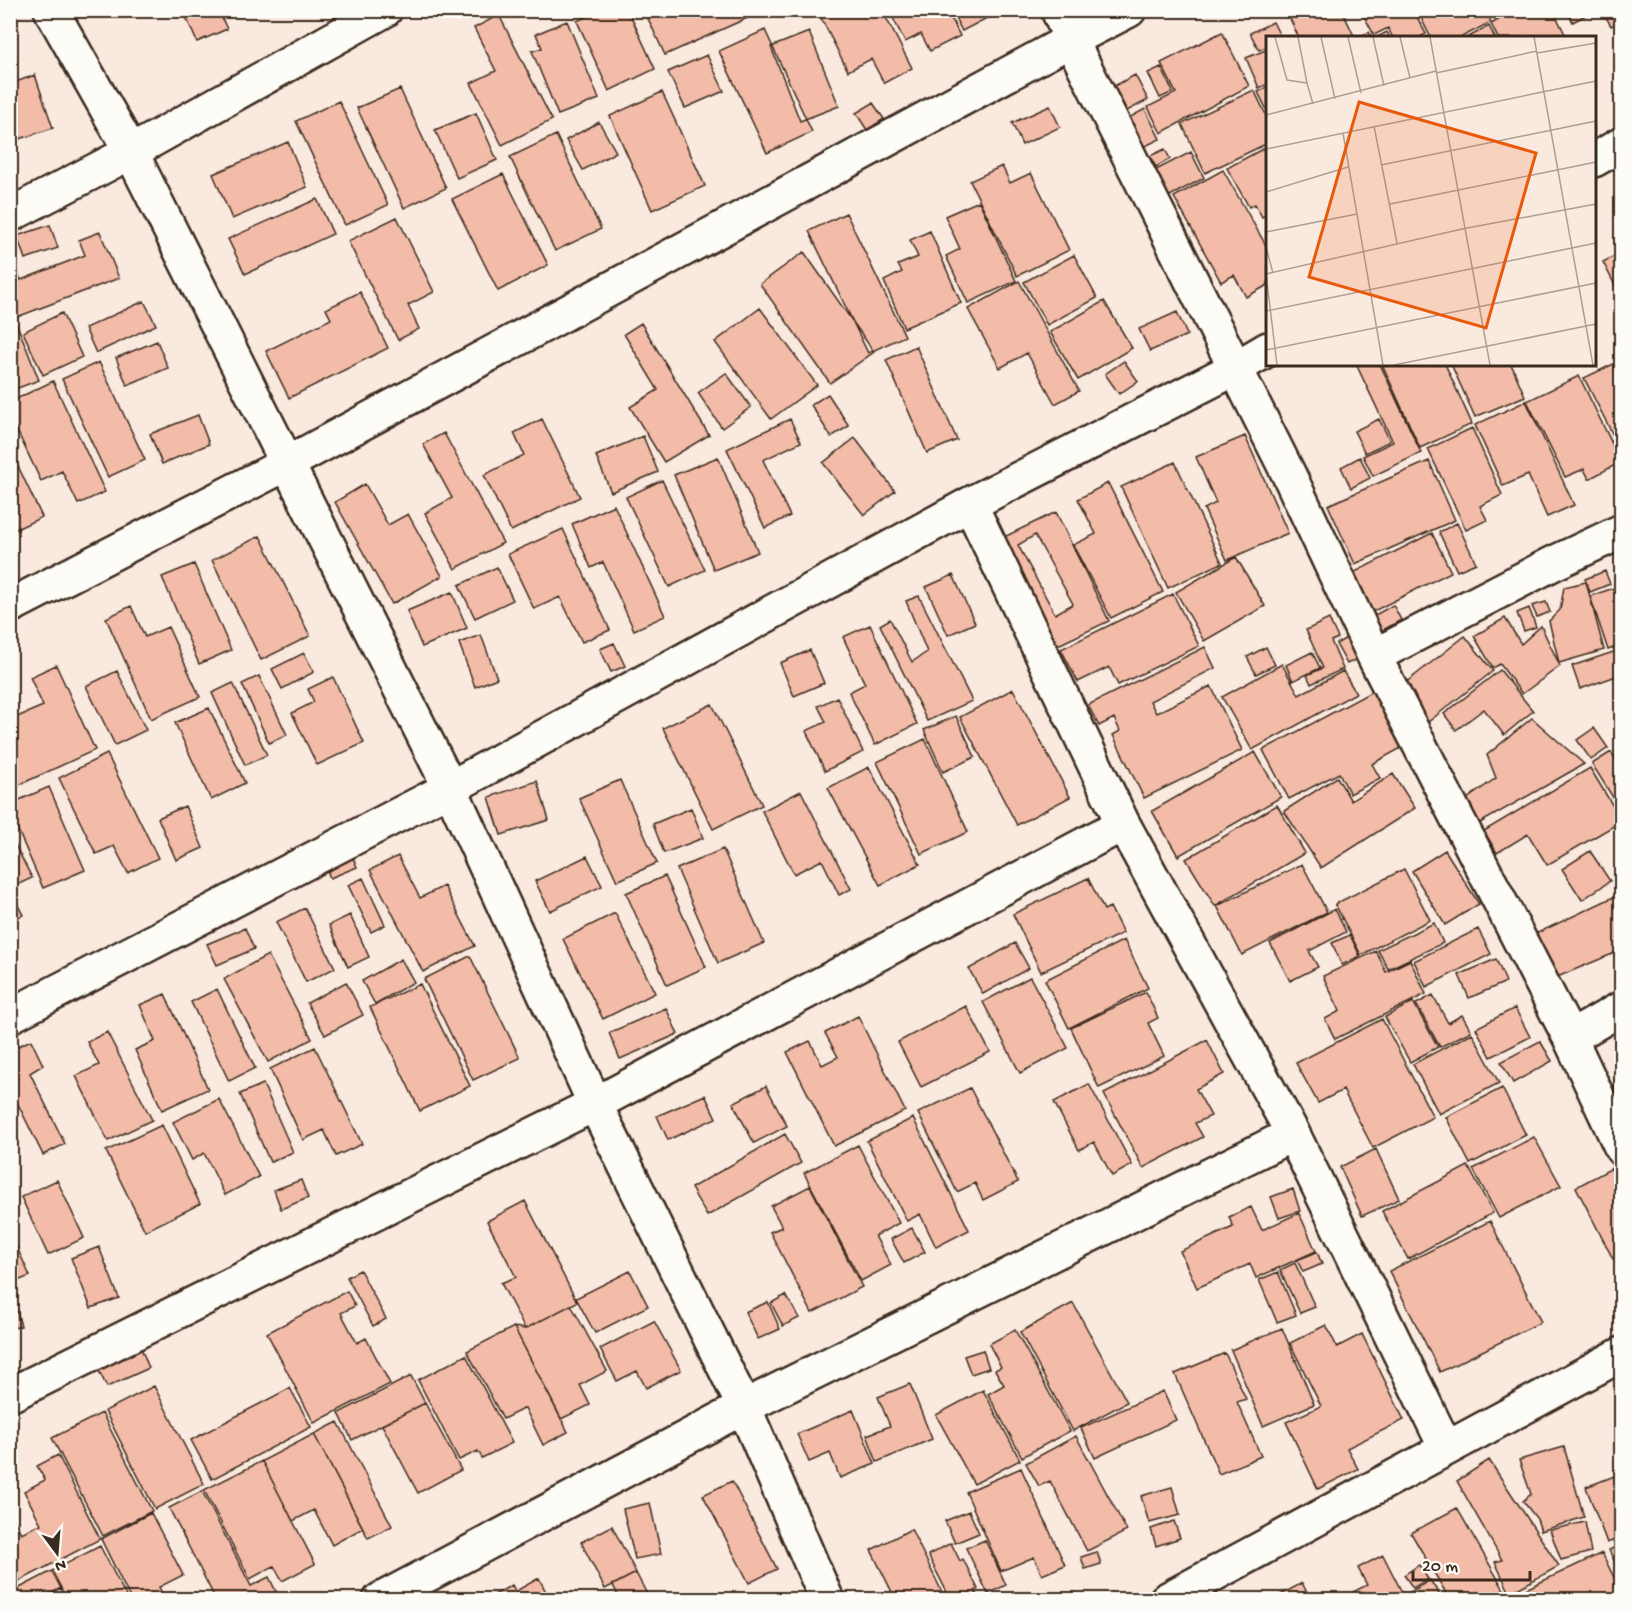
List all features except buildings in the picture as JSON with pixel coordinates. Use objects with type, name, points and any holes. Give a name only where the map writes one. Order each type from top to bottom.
[{"type":"street","points":[[51,10],[131,152],[450,788],[595,1104],[744,1407],[827,1599]]},
{"type":"street","points":[[10,215],[131,152],[386,10]]},
{"type":"street","points":[[1058,10],[1234,369],[1290,477],[1374,656],[1570,1038],[1622,1149]]},
{"type":"street","points":[[10,606],[288,463],[1129,10]]},
{"type":"street","points":[[1596,158],[1622,144]]},
{"type":"street","points":[[10,1016],[450,788],[970,504],[1234,369],[1266,350]]},
{"type":"street","points":[[970,504],[1123,824],[1293,1134],[1446,1448]]},
{"type":"street","points":[[1374,656],[1552,564],[1622,531]]},
{"type":"street","points":[[10,1395],[595,1104],[1123,824]]},
{"type":"street","points":[[1570,1038],[1622,1008]]},
{"type":"street","points":[[380,1599],[744,1407],[1293,1134]]},
{"type":"street","points":[[1166,1599],[1622,1354]]}]
